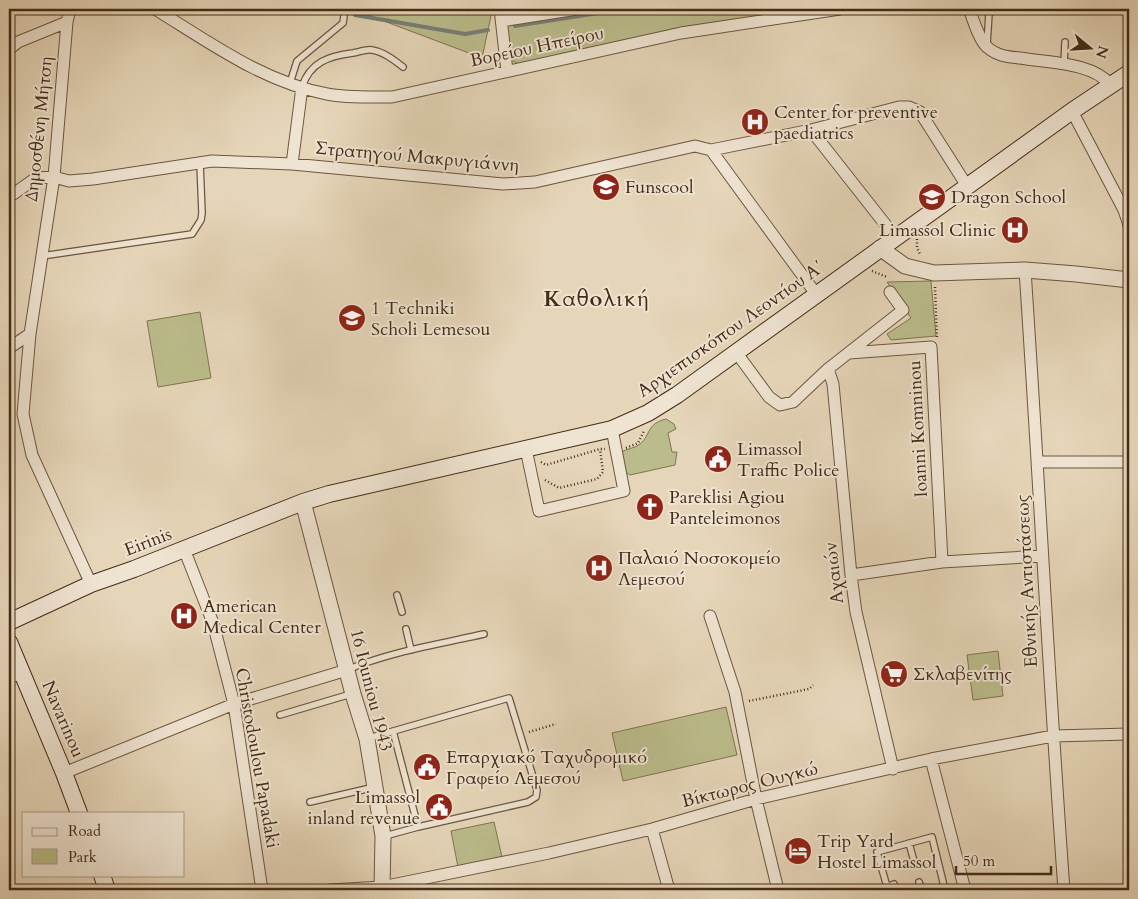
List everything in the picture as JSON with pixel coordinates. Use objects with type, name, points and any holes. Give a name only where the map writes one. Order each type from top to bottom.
[{"type":"main road","name":"Αρχιεπισκόπου Λεοντίου Α΄","points":[[303,502],[329,494],[612,429],[648,413],[1072,111],[1129,73]]},
{"type":"main road","name":"Eirinis","points":[[9,622],[91,584],[303,502]]},
{"type":"main road","name":"Navarinou","points":[[9,642],[16,676],[64,773],[79,812]]},
{"type":"main road","points":[[102,876],[107,890]]},
{"type":"street","points":[[9,50],[18,42],[67,22],[70,9]]},
{"type":"street","name":"Βορείου Ηπείρου","points":[[155,9],[242,63],[302,87],[326,94],[351,97],[392,97],[681,33],[840,9]]},
{"type":"street","points":[[500,9],[507,71]]},
{"type":"street","points":[[502,21],[578,9]]},
{"type":"street","points":[[969,9],[979,35],[987,47],[1001,55],[1086,69],[1105,77],[1111,85]]},
{"type":"street","name":"Δημοσθένη Μήτση","points":[[67,22],[54,177],[30,334],[23,414],[32,454],[91,584]]},
{"type":"street","points":[[292,164],[302,87]]},
{"type":"street","name":"Στρατηγού Μακρυγιάννη","points":[[9,197],[36,178],[54,177],[69,181],[93,179],[212,161],[292,164],[519,184],[695,146],[711,150],[811,130],[899,107],[916,109],[920,112],[967,186]]},
{"type":"street","points":[[1072,111],[1121,204],[1129,225]]},
{"type":"street","points":[[811,130],[896,238]]},
{"type":"street","points":[[711,150],[816,294]]},
{"type":"street","points":[[880,248],[905,266],[934,273],[1025,270],[1129,280]]},
{"type":"street","name":"Εθνικής Αντιστάσεως","points":[[1025,270],[1038,462],[1052,736],[1064,890]]},
{"type":"street","points":[[736,352],[769,397],[780,405],[793,402],[828,369],[903,310],[890,292]]},
{"type":"street","points":[[9,348],[30,334]]},
{"type":"street","name":"Ioanni Komninou","points":[[849,353],[931,347],[942,562]]},
{"type":"street","name":"Αχαιών","points":[[828,369],[833,384],[857,618],[893,769]]},
{"type":"street","points":[[526,450],[539,511],[624,491],[612,429]]},
{"type":"street","points":[[1038,462],[1129,462]]},
{"type":"street","name":"16 Iouniou 1943","points":[[303,502],[366,739],[383,836],[382,889]]},
{"type":"street","name":"Christodoulou Papadaki","points":[[184,549],[213,623],[234,704],[262,890]]},
{"type":"street","points":[[851,574],[942,562],[1042,556]]},
{"type":"street","points":[[710,616],[735,692],[756,799],[778,890]]},
{"type":"street","points":[[64,773],[234,704],[347,670]]},
{"type":"street","name":"Βίκτωρος Ουγκώ","points":[[330,890],[382,889],[550,853],[652,829],[756,799],[931,759],[1052,736],[1129,734]]},
{"type":"street","points":[[931,759],[965,890]]},
{"type":"street","points":[[652,829],[669,890]]},
{"type":"lane","points":[[290,83],[297,61],[343,23],[345,9]]},
{"type":"lane","points":[[987,47],[989,13]]},
{"type":"lane","points":[[1064,42],[1064,65]]},
{"type":"lane","points":[[302,87],[308,72],[320,62],[340,55],[371,50],[386,55],[403,67]]},
{"type":"lane","points":[[41,256],[192,234],[201,220],[202,213],[200,163]]},
{"type":"lane","points":[[398,595],[402,612]]},
{"type":"lane","points":[[406,629],[411,650]]},
{"type":"lane","points":[[347,670],[411,650],[484,634]]},
{"type":"lane","points":[[280,714],[353,694]]},
{"type":"lane","points":[[366,739],[509,698],[537,790],[536,797],[528,802],[383,836]]},
{"type":"lane","points":[[393,731],[418,827]]},
{"type":"lane","points":[[310,802],[375,787]]},
{"type":"lane","points":[[894,884],[887,889],[877,852],[932,837],[945,890]]},
{"type":"lane","points":[[910,843],[910,859],[915,865]]},
{"type":"lane","points":[[881,867],[889,865]]},
{"type":"lane","points":[[919,882],[922,890]]},
{"type":"path","points":[[931,347],[938,344],[934,273]]},
{"type":"path","points":[[620,449],[638,443],[645,430]]},
{"type":"path","points":[[542,476],[546,481],[559,488],[597,479],[603,472],[600,449]]},
{"type":"path","points":[[540,467],[541,462]]},
{"type":"path","points":[[737,703],[809,690],[813,685]]},
{"type":"path","points":[[520,735],[556,724]]},
{"type":"green space","points":[[352,9],[477,9],[492,11],[482,58]]},
{"type":"green space","points":[[571,9],[869,9],[859,12],[683,35],[530,70],[513,61],[506,23]]},
{"type":"green space","points":[[931,281],[936,336],[891,340],[887,334],[911,318],[887,282]]},
{"type":"green space","points":[[200,312],[211,378],[158,387],[147,321]]},
{"type":"green space","points":[[666,419],[674,424],[676,429],[668,433],[672,452],[677,452],[675,465],[630,475],[624,471],[621,452],[636,447],[643,441],[655,424]]},
{"type":"green space","points":[[998,651],[1003,696],[973,700],[967,655]]},
{"type":"green space","points":[[726,707],[737,755],[623,781],[612,733]]},
{"type":"green space","points":[[494,822],[502,857],[458,867],[451,831]]},
{"type":"waterway","points":[[321,9],[334,11]]},
{"type":"waterway","points":[[515,26],[624,9]]},
{"type":"waterway","points":[[355,15],[465,34],[488,30]]},
{"type":"place","name":"Center for preventive paediatrics","points":[[755,122]]},
{"type":"place","name":"Funscool","points":[[606,187]]},
{"type":"place","name":"Dragon School","points":[[932,197]]},
{"type":"place","name":"Limassol Clinic","points":[[1015,230]]},
{"type":"place","name":"1 Techniki Scholi Lemesou","points":[[352,318]]},
{"type":"place","name":"Limassol Traffic Police","points":[[718,459]]},
{"type":"place","name":"Pareklisi Agiou Panteleimonos","points":[[650,507]]},
{"type":"place","name":"Παλαιό Νοσοκομείο Λεμεσού","points":[[599,568]]},
{"type":"place","name":"American Medical Center","points":[[184,616]]},
{"type":"place","name":"Σκλαβενίτης","points":[[894,674]]},
{"type":"place","name":"Επαρχιακό Ταχυδρομικό Γραφείο Λεμεσού","points":[[427,767]]},
{"type":"place","name":"Limassol inland revenue","points":[[439,807]]},
{"type":"place","name":"Trip Yard Hostel Limassol","points":[[798,851]]},
{"type":"district","name":"Καθολική","points":[[597,299]]}]
